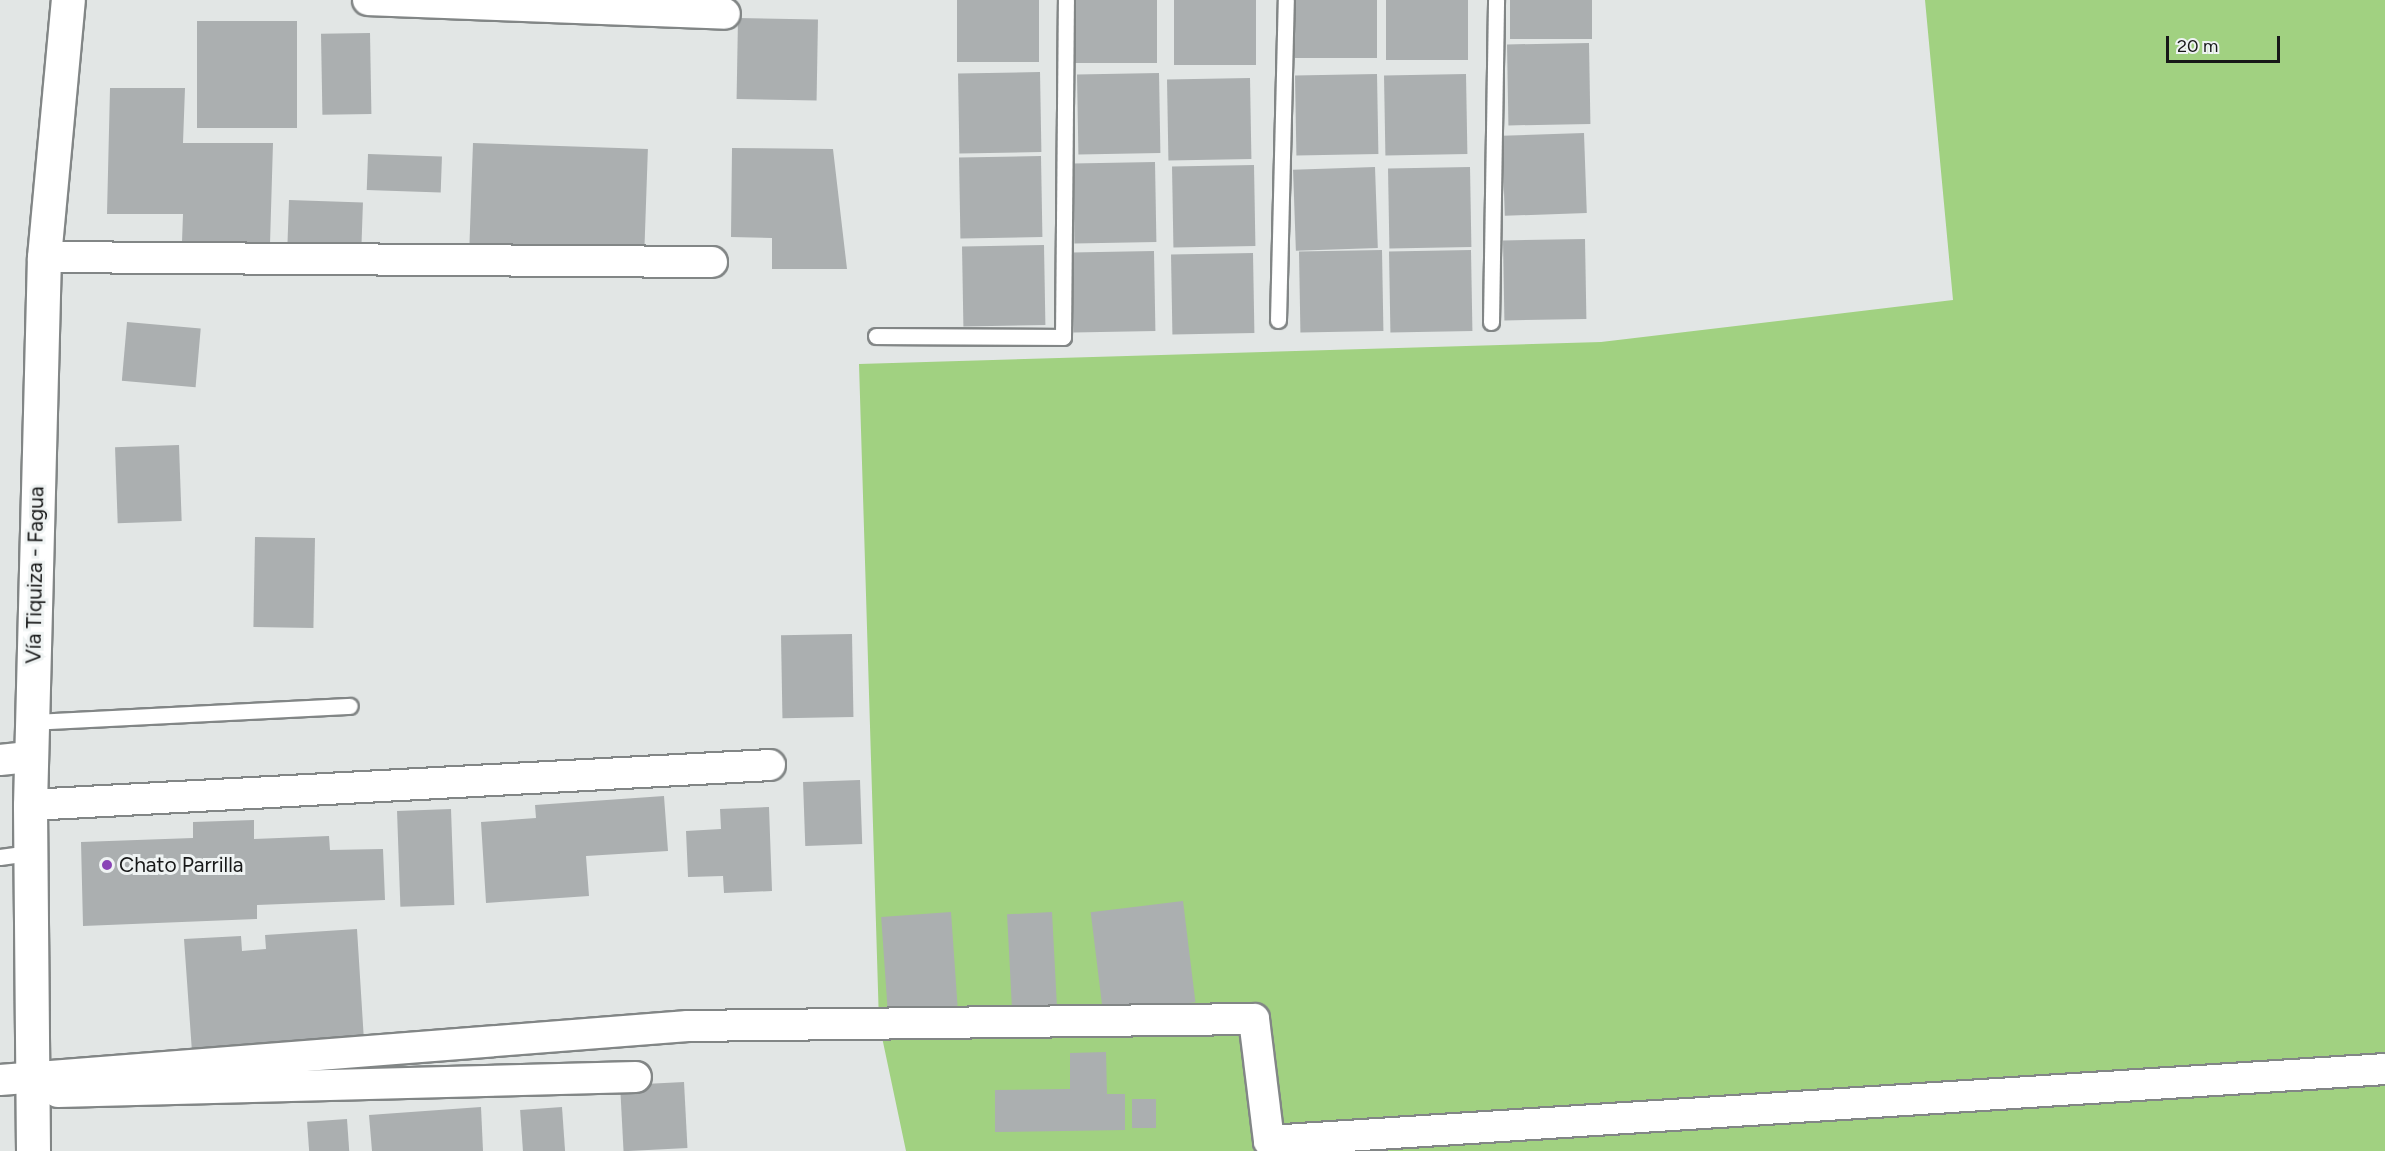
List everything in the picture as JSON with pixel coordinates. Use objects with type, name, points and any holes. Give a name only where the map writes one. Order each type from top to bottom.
[{"type":"street","name":"Vía Tiquiza - Fagua","points":[[33,1151],[31,1084],[15,855],[30,806],[16,758],[32,722],[44,257],[69,0]]},
{"type":"street","points":[[368,0],[725,14]]},
{"type":"street","points":[[44,257],[712,262]]},
{"type":"street","points":[[30,806],[770,765]]},
{"type":"street","points":[[31,1084],[688,1026],[1254,1019],[1269,1141],[2385,1069]]},
{"type":"street","points":[[0,1080],[31,1084],[636,1077]]},
{"type":"lane","points":[[876,336],[1063,337],[1066,0]]},
{"type":"lane","points":[[1278,320],[1286,0]]},
{"type":"lane","points":[[1491,322],[1496,0]]},
{"type":"lane","points":[[32,722],[351,706]]},
{"type":"green space","points":[[1925,0],[2385,0],[2385,1151],[906,1151],[879,1023],[859,364],[1601,342],[1953,300]]},
{"type":"building","points":[[957,0],[1039,0],[1039,62],[957,62]]},
{"type":"building","points":[[1075,0],[1157,0],[1157,63],[1075,63]]},
{"type":"building","points":[[1174,0],[1256,0],[1256,65],[1174,65]]},
{"type":"building","points":[[1295,0],[1377,0],[1377,58],[1295,58]]},
{"type":"building","points":[[1386,0],[1468,0],[1468,60],[1386,60]]},
{"type":"building","points":[[1510,0],[1592,0],[1592,39],[1510,39]]},
{"type":"building","points":[[738,18],[818,19],[817,100],[737,99]]},
{"type":"building","points":[[197,21],[297,21],[297,128],[197,128]]},
{"type":"building","points":[[370,33],[371,114],[322,115],[321,34]]},
{"type":"building","points":[[1589,43],[1590,124],[1508,125],[1507,44]]},
{"type":"building","points":[[1040,72],[1041,152],[959,153],[958,73]]},
{"type":"building","points":[[1159,73],[1160,153],[1078,154],[1077,74]]},
{"type":"building","points":[[1377,74],[1378,154],[1296,155],[1295,75]]},
{"type":"building","points":[[1466,74],[1467,154],[1385,155],[1384,75]]},
{"type":"building","points":[[1250,78],[1251,159],[1168,160],[1167,79]]},
{"type":"building","points":[[110,88],[185,88],[183,143],[273,143],[270,244],[182,242],[183,214],[107,214]]},
{"type":"building","points":[[1584,133],[1587,213],[1505,216],[1502,136]]},
{"type":"building","points":[[473,143],[648,149],[644,252],[469,246]]},
{"type":"building","points":[[732,148],[833,149],[847,269],[772,269],[772,238],[731,237]]},
{"type":"building","points":[[368,154],[442,157],[441,193],[367,190]]},
{"type":"building","points":[[1041,156],[1042,237],[960,238],[959,157]]},
{"type":"building","points":[[1155,162],[1156,242],[1074,243],[1073,163]]},
{"type":"building","points":[[1254,165],[1255,246],[1173,247],[1172,166]]},
{"type":"building","points":[[1375,167],[1378,248],[1296,251],[1293,170]]},
{"type":"building","points":[[1470,167],[1471,247],[1389,248],[1388,168]]},
{"type":"building","points":[[289,200],[363,203],[361,248],[287,245]]},
{"type":"building","points":[[1585,239],[1586,319],[1504,320],[1503,240]]},
{"type":"building","points":[[1044,245],[1045,325],[963,326],[962,246]]},
{"type":"building","points":[[1382,250],[1383,331],[1300,332],[1299,251]]},
{"type":"building","points":[[1471,250],[1472,331],[1390,332],[1389,251]]},
{"type":"building","points":[[1154,251],[1155,331],[1073,332],[1072,252]]},
{"type":"building","points":[[1253,253],[1254,333],[1172,334],[1171,254]]},
{"type":"building","points":[[127,322],[201,328],[196,387],[122,381]]},
{"type":"building","points":[[179,445],[182,521],[118,523],[115,447]]},
{"type":"building","points":[[255,537],[315,538],[313,628],[253,627]]},
{"type":"building","points":[[852,634],[853,717],[782,718],[781,635]]},
{"type":"building","points":[[860,780],[862,844],[805,846],[803,782]]},
{"type":"building","points":[[664,796],[668,851],[586,856],[589,896],[486,903],[481,822],[536,818],[535,805]]},
{"type":"building","points":[[769,807],[772,891],[724,893],[723,876],[688,877],[686,831],[721,829],[720,809]]},
{"type":"building","points":[[451,809],[454,905],[400,907],[397,811]]},
{"type":"building","points":[[254,820],[254,839],[329,836],[330,850],[383,849],[385,900],[257,905],[257,919],[83,926],[81,842],[193,838],[193,822]]},
{"type":"building","points":[[1183,901],[1195,1002],[1103,1014],[1091,912]]},
{"type":"building","points":[[951,912],[958,1006],[888,1011],[881,917]]},
{"type":"building","points":[[1052,912],[1057,1016],[1013,1018],[1007,914]]},
{"type":"building","points":[[357,929],[364,1041],[192,1052],[184,939],[241,936],[242,951],[266,949],[265,935]]},
{"type":"building","points":[[1106,1052],[1107,1094],[1125,1094],[1125,1130],[995,1132],[995,1090],[1070,1089],[1070,1053]]},
{"type":"building","points":[[684,1082],[687,1148],[624,1151],[620,1085]]},
{"type":"building","points":[[1132,1099],[1156,1099],[1156,1128],[1132,1128]]},
{"type":"building","points":[[481,1107],[483,1151],[372,1151],[369,1115]]},
{"type":"building","points":[[562,1107],[565,1151],[523,1151],[520,1110]]},
{"type":"building","points":[[347,1119],[349,1151],[309,1151],[307,1122]]},
{"type":"place","name":"Chato Parrilla","points":[[107,865]]}]
